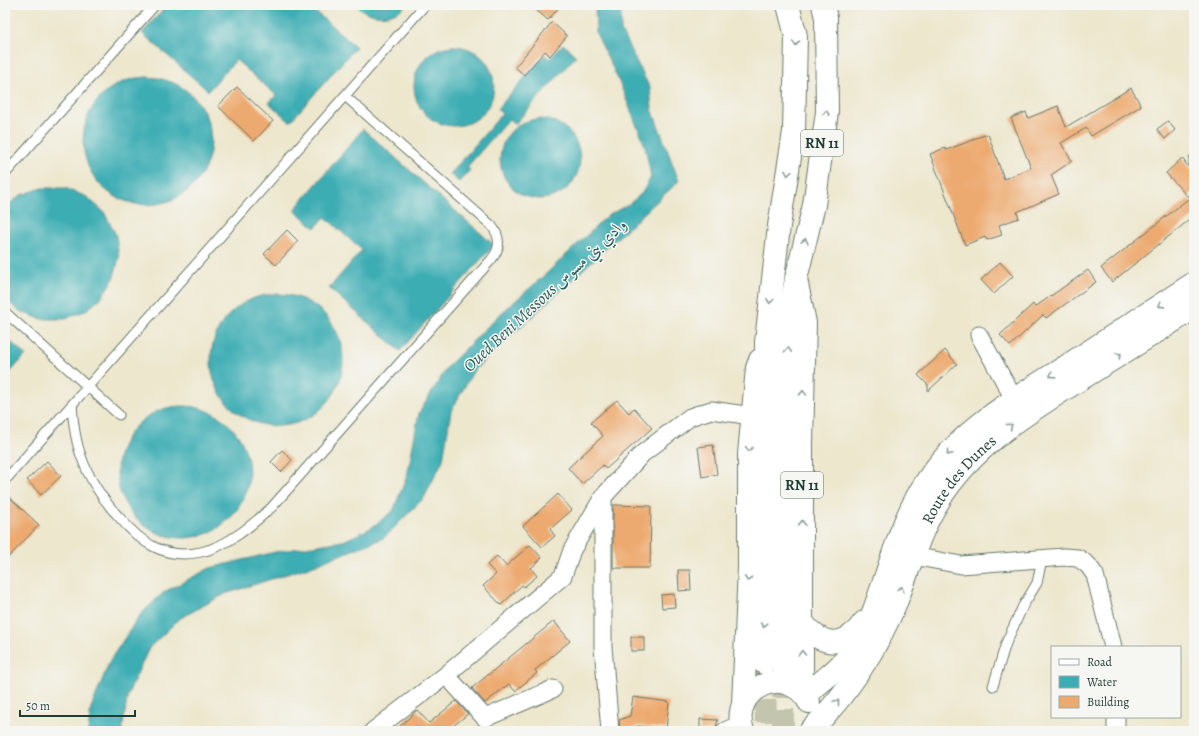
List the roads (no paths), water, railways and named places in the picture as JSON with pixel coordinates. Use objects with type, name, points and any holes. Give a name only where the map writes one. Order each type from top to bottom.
[{"type":"main road","name":"RN 11","points":[[788,5],[796,36],[794,132],[779,226],[766,342],[764,506],[774,664],[789,317],[796,280],[814,205],[827,112],[826,18],[823,5]]},
{"type":"main road","name":"RN 11","points":[[796,280],[805,323],[802,443],[804,694]]},
{"type":"main road","name":"Route des Dunes","points":[[804,694],[835,670],[852,652],[866,630],[901,532],[914,503],[928,479],[951,450],[984,421],[1014,399],[1194,283]]},
{"type":"main road","name":"Route des Dunes","points":[[810,730],[842,696],[877,644],[897,600],[913,556],[937,502],[958,473],[991,441],[1026,413],[1194,308]]},
{"type":"main road","name":"RN 11","points":[[738,722],[749,568],[748,454],[757,368],[766,342]]},
{"type":"main road","points":[[803,623],[810,632],[819,638],[829,642],[838,641],[848,638],[855,633],[875,608]]},
{"type":"main road","points":[[738,722],[749,694],[759,686],[770,682],[781,682],[792,685],[804,694],[811,706],[813,718],[810,730]]},
{"type":"street","points":[[979,335],[1014,399]]},
{"type":"street","points":[[373,731],[446,675],[563,576],[572,550],[603,497],[642,454],[690,417],[711,410],[752,416]]},
{"type":"street","points":[[603,497],[603,647],[610,731]]},
{"type":"street","points":[[913,556],[961,565],[1078,558],[1088,565],[1095,575],[1113,646]]},
{"type":"street","points":[[446,675],[485,718],[553,689]]},
{"type":"street","points":[[1116,718],[1116,731]]},
{"type":"lane","points":[[5,174],[155,5]]},
{"type":"lane","points":[[5,474],[8,477],[425,5]]},
{"type":"lane","points":[[72,405],[76,438],[88,473],[108,506],[128,528],[150,545],[174,553],[187,554],[213,549],[239,534],[272,507],[465,289],[495,255],[498,249],[499,242],[492,225],[345,96]]},
{"type":"lane","points":[[1194,159],[1194,164]]},
{"type":"lane","points":[[5,312],[119,415]]},
{"type":"lane","points":[[993,686],[1006,643],[1023,606],[1037,583],[1042,559]]},
{"type":"water","points":[[167,5],[308,5],[356,47],[290,122],[269,103],[276,95],[236,60],[208,91],[142,33]]},
{"type":"water","points":[[356,5],[406,5],[395,13],[381,16],[368,13]]},
{"type":"water","name":"Oued Beni Messous وادي بني مسوس","points":[[595,5],[622,5],[621,31],[650,88],[652,109],[679,181],[474,370],[451,411],[443,460],[424,498],[384,538],[306,568],[225,594],[179,619],[149,648],[128,694],[122,731],[88,731],[91,708],[110,660],[140,615],[164,592],[210,568],[275,552],[343,541],[371,528],[393,511],[407,476],[419,413],[448,366],[497,317],[547,273],[607,216],[629,204],[642,193],[651,177],[645,146],[618,79],[596,33]]},
{"type":"water","points":[[563,44],[576,56],[515,124],[509,119],[467,167],[470,170],[459,182],[450,174],[502,114],[497,109],[545,55],[550,59]]},
{"type":"water","points":[[454,46],[469,49],[482,58],[491,71],[494,86],[491,101],[482,114],[469,123],[454,126],[439,123],[426,114],[417,101],[414,86],[417,71],[426,58],[439,49]]},
{"type":"water","points":[[153,77],[177,84],[188,91],[197,100],[206,116],[210,128],[210,154],[204,171],[197,182],[188,191],[177,198],[160,204],[141,205],[117,198],[106,191],[97,182],[90,171],[84,154],[83,135],[90,111],[97,100],[106,91],[117,84],[134,78]]},
{"type":"water","points":[[540,119],[555,122],[568,131],[577,144],[580,159],[577,174],[568,187],[555,196],[540,199],[525,196],[512,187],[503,174],[500,159],[503,144],[512,131],[525,122]]},
{"type":"water","points":[[363,129],[494,245],[400,351],[329,288],[362,250],[325,217],[315,228],[294,210]]},
{"type":"water","points":[[42,188],[65,188],[87,197],[104,212],[116,235],[119,258],[113,280],[100,299],[85,311],[64,319],[41,319],[19,311],[5,299],[5,207],[21,195]]},
{"type":"water","points":[[277,294],[302,299],[319,309],[328,318],[338,335],[343,360],[338,385],[328,402],[319,411],[302,421],[277,426],[252,421],[235,411],[226,402],[216,385],[211,360],[216,335],[226,318],[235,309],[252,299]]},
{"type":"water","points":[[5,337],[26,355],[5,378]]},
{"type":"water","points":[[183,406],[208,411],[225,421],[234,430],[244,447],[249,472],[244,497],[234,514],[225,523],[208,533],[183,538],[158,533],[141,523],[132,514],[122,497],[117,472],[122,447],[132,430],[141,421],[158,411]]},
{"type":"tunnel","points":[[783,665],[783,731]]},
{"type":"tunnel","points":[[765,667],[766,731]]}]
